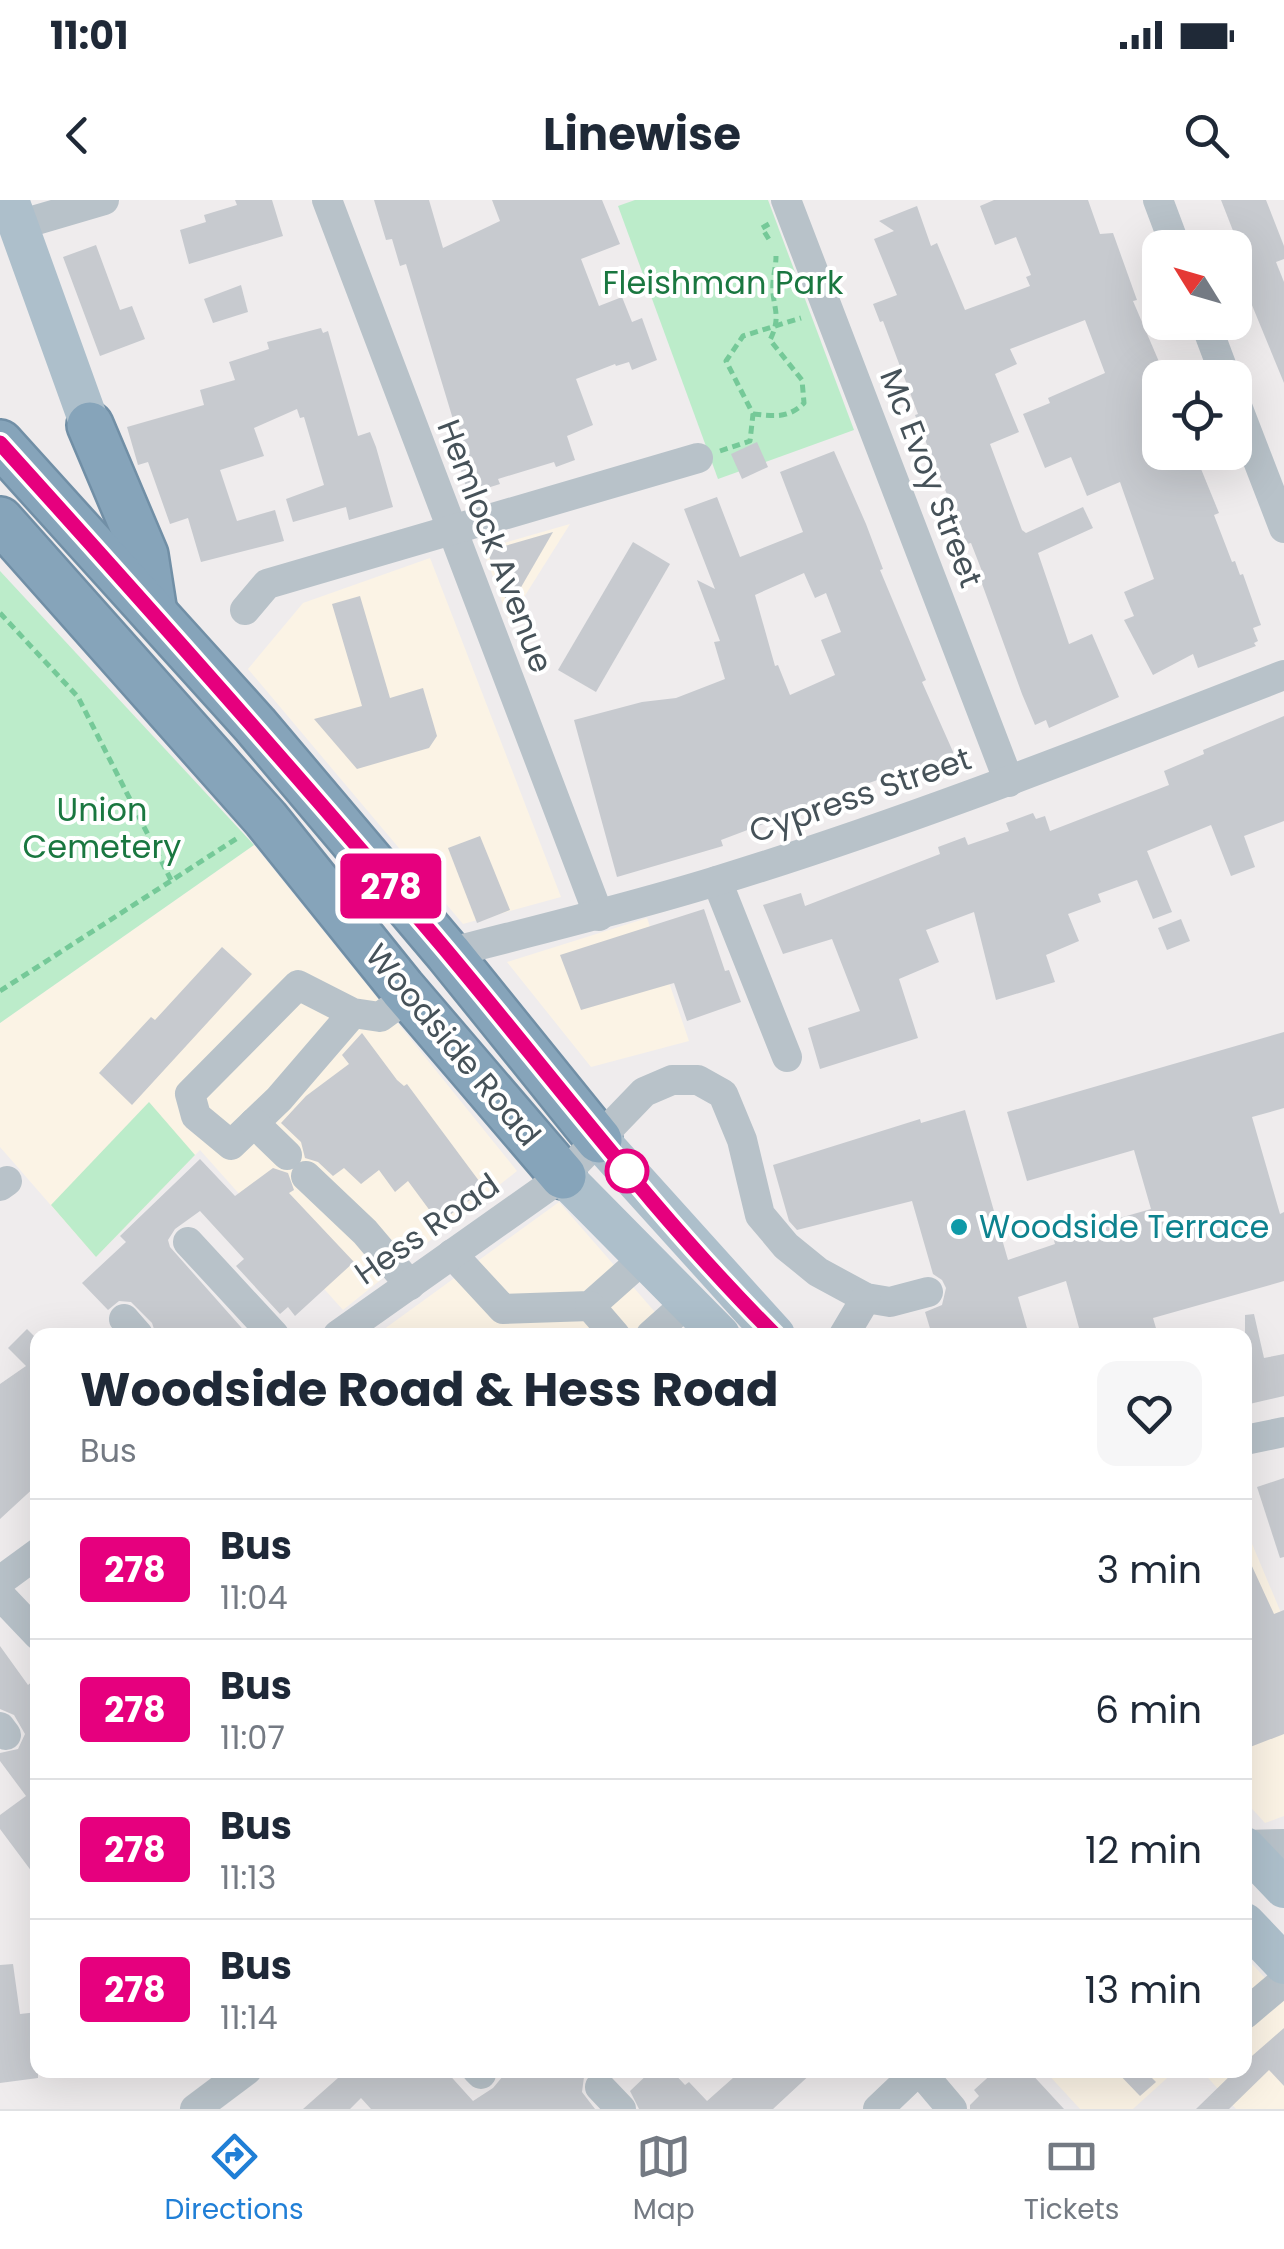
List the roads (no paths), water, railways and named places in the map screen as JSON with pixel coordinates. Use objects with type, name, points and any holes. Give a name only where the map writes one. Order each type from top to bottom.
[{"type":"highway","points":[[90,425],[144,555],[154,613]]},
{"type":"highway","name":"Woodside Road","points":[[0,443],[254,725],[448,953],[599,1140]]},
{"type":"highway","name":"Woodside Road","points":[[0,520],[266,819],[563,1176]]},
{"type":"main road","points":[[14,213],[90,425]]},
{"type":"main road","name":"Woodside Road","points":[[599,1140],[769,1328]]},
{"type":"main road","name":"Woodside Road","points":[[563,1176],[713,1328]]},
{"type":"main road","points":[[1252,1854],[1284,1888]]},
{"type":"main road","points":[[1252,1930],[1284,1964]]},
{"type":"street","points":[[14,213],[104,200]]},
{"type":"street","name":"Hemlock Avenue","points":[[327,200],[598,916]]},
{"type":"street","points":[[1158,200],[1169,230]]},
{"type":"street","name":"Mc Evoy Street","points":[[788,206],[1008,782]]},
{"type":"street","points":[[1252,445],[1284,528]]},
{"type":"street","points":[[245,610],[267,584],[698,458]]},
{"type":"street","name":"Cypress Street","points":[[448,953],[598,916],[716,881],[1008,782],[1284,674]]},
{"type":"street","points":[[716,881],[787,1057]]},
{"type":"street","points":[[353,1014],[231,1145],[196,1116],[190,1094],[298,986],[319,993],[353,1014],[380,1017],[410,996]]},
{"type":"street","name":"Hess Road","points":[[348,1328],[563,1176],[644,1092],[672,1080],[698,1080],[723,1094],[742,1140],[760,1215],[786,1246],[818,1272],[866,1298]]},
{"type":"street","points":[[254,1122],[410,1284]]},
{"type":"street","points":[[188,1242],[268,1328]]},
{"type":"street","points":[[452,1254],[503,1309],[590,1306],[644,1258]]},
{"type":"street","points":[[848,1328],[866,1298],[890,1302],[928,1292]]},
{"type":"street","points":[[659,1328],[688,1302]]},
{"type":"street","points":[[590,1306],[609,1328]]},
{"type":"street","points":[[1252,1439],[1284,1432]]},
{"type":"street","points":[[0,1581],[30,1560]]},
{"type":"street","points":[[0,1595],[30,1627]]},
{"type":"street","points":[[1252,1846],[1284,1844]]},
{"type":"street","points":[[1252,2008],[1284,1980]]},
{"type":"street","points":[[194,2109],[237,2078]]},
{"type":"street","points":[[878,2109],[911,2078]]},
{"type":"street","points":[[926,2078],[952,2109]]},
{"type":"place","name":"Woodside Terrace","points":[[959,1227]]},
{"type":"park label","name":"Fleishman Park","points":[[723,283]]},
{"type":"park label","name":"Union Cemetery","points":[[102,828]]}]
